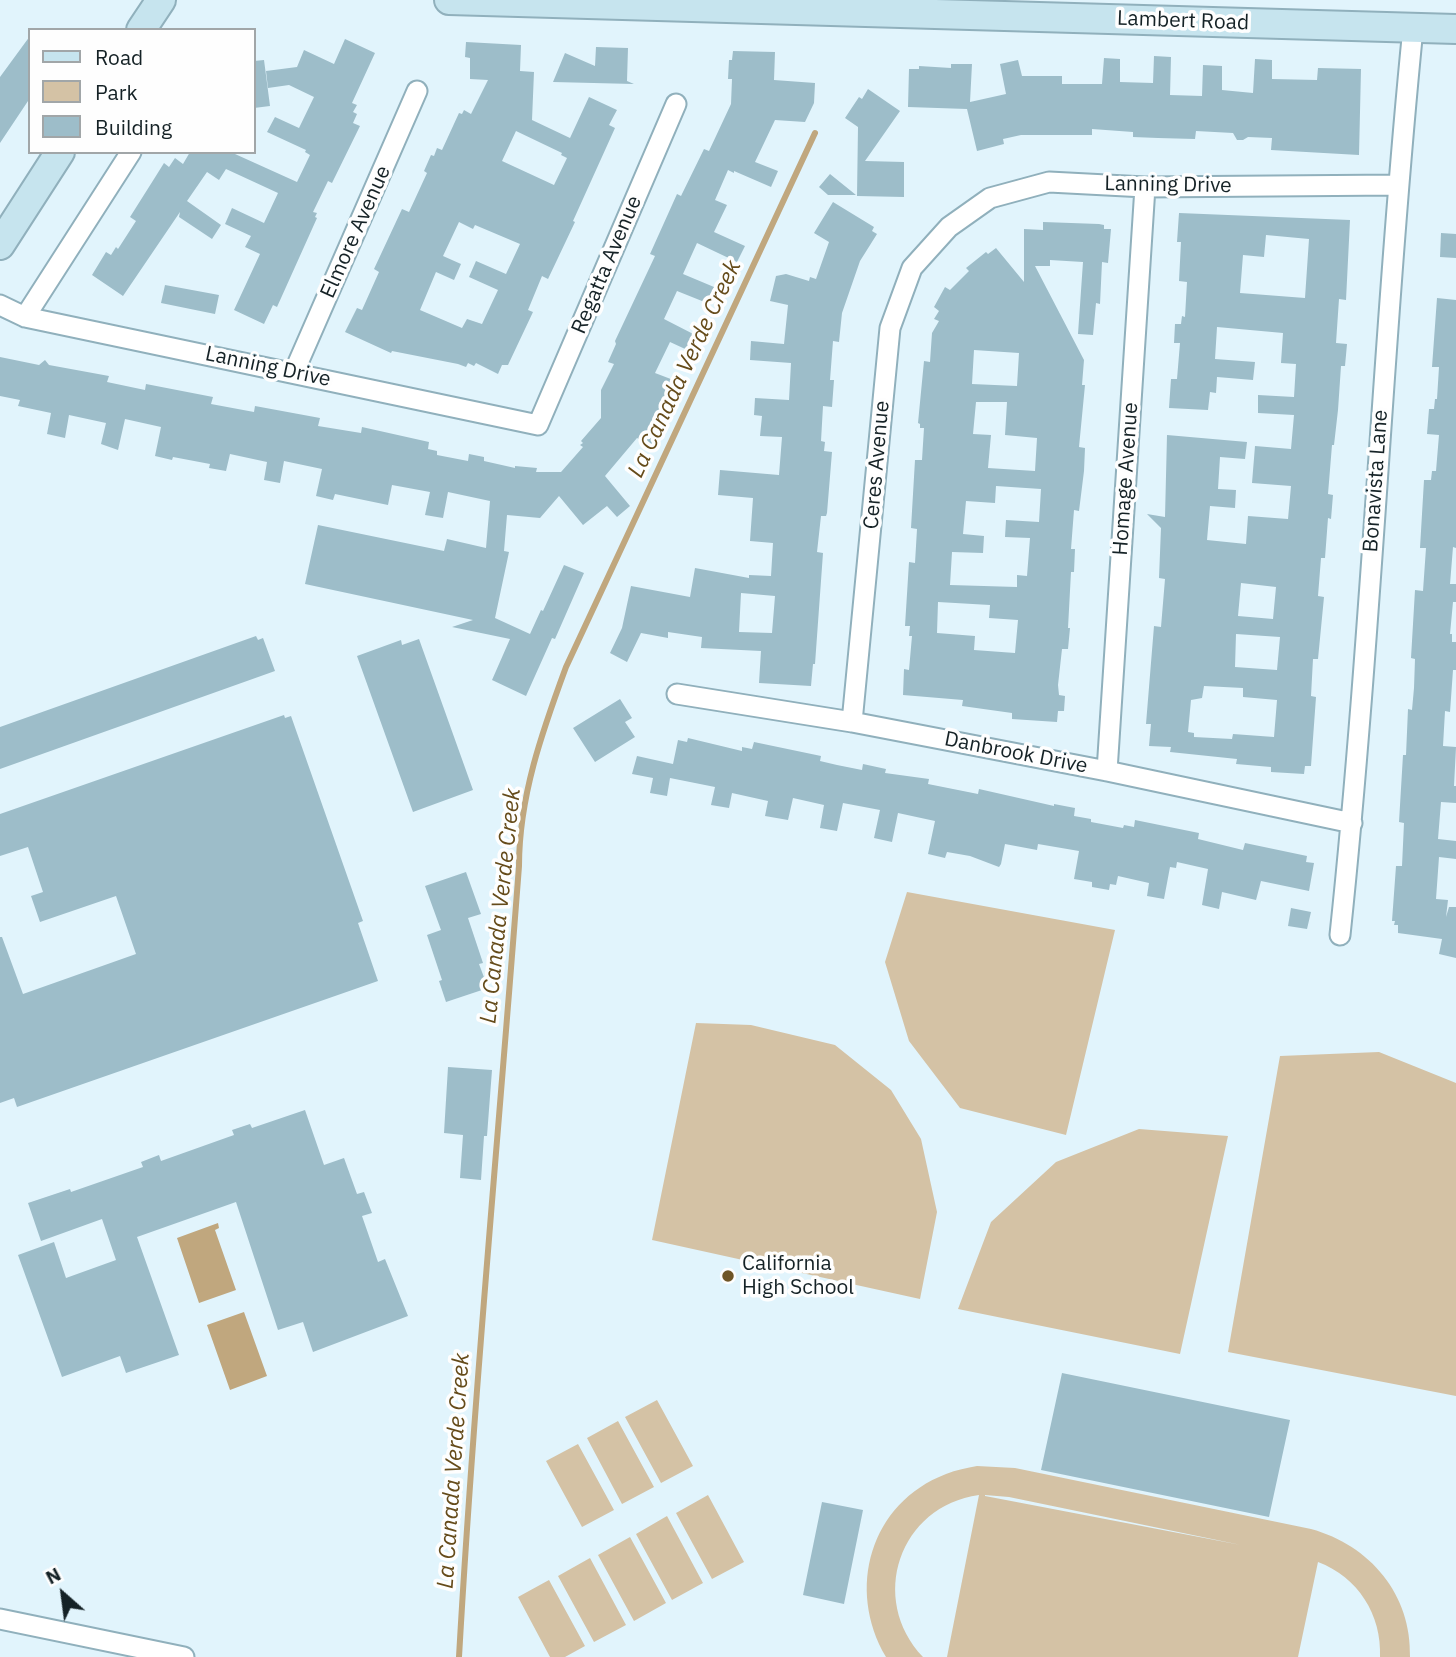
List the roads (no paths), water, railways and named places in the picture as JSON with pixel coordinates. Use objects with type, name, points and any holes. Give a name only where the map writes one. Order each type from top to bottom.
[{"type":"main road","points":[[142,28],[161,0]]},
{"type":"main road","name":"Lambert Road","points":[[449,0],[1456,29]]},
{"type":"main road","points":[[0,246],[59,154]]},
{"type":"street","name":"Bonavista Lane","points":[[1340,935],[1352,823],[1398,185],[1413,28]]},
{"type":"street","name":"Elmore Avenue","points":[[294,372],[417,92]]},
{"type":"street","name":"Regatta Avenue","points":[[538,425],[676,104]]},
{"type":"street","points":[[25,317],[130,154]]},
{"type":"street","name":"Lanning Drive","points":[[949,227],[990,198],[1049,182],[1145,187],[1398,185]]},
{"type":"street","name":"Homage Avenue","points":[[1107,771],[1145,187]]},
{"type":"street","name":"Ceres Avenue","points":[[852,722],[890,328],[912,268],[949,227]]},
{"type":"street","name":"Lanning Drive","points":[[0,305],[25,317],[538,425]]},
{"type":"street","name":"Danbrook Drive","points":[[677,694],[852,722],[1107,771],[1352,823]]},
{"type":"street","points":[[0,1619],[184,1657]]},
{"type":"waterway","name":"La Canada Verde Creek","points":[[459,1657],[520,840],[528,790],[541,740],[566,667],[815,133]]},
{"type":"place","name":"California High School","points":[[728,1276]]}]
